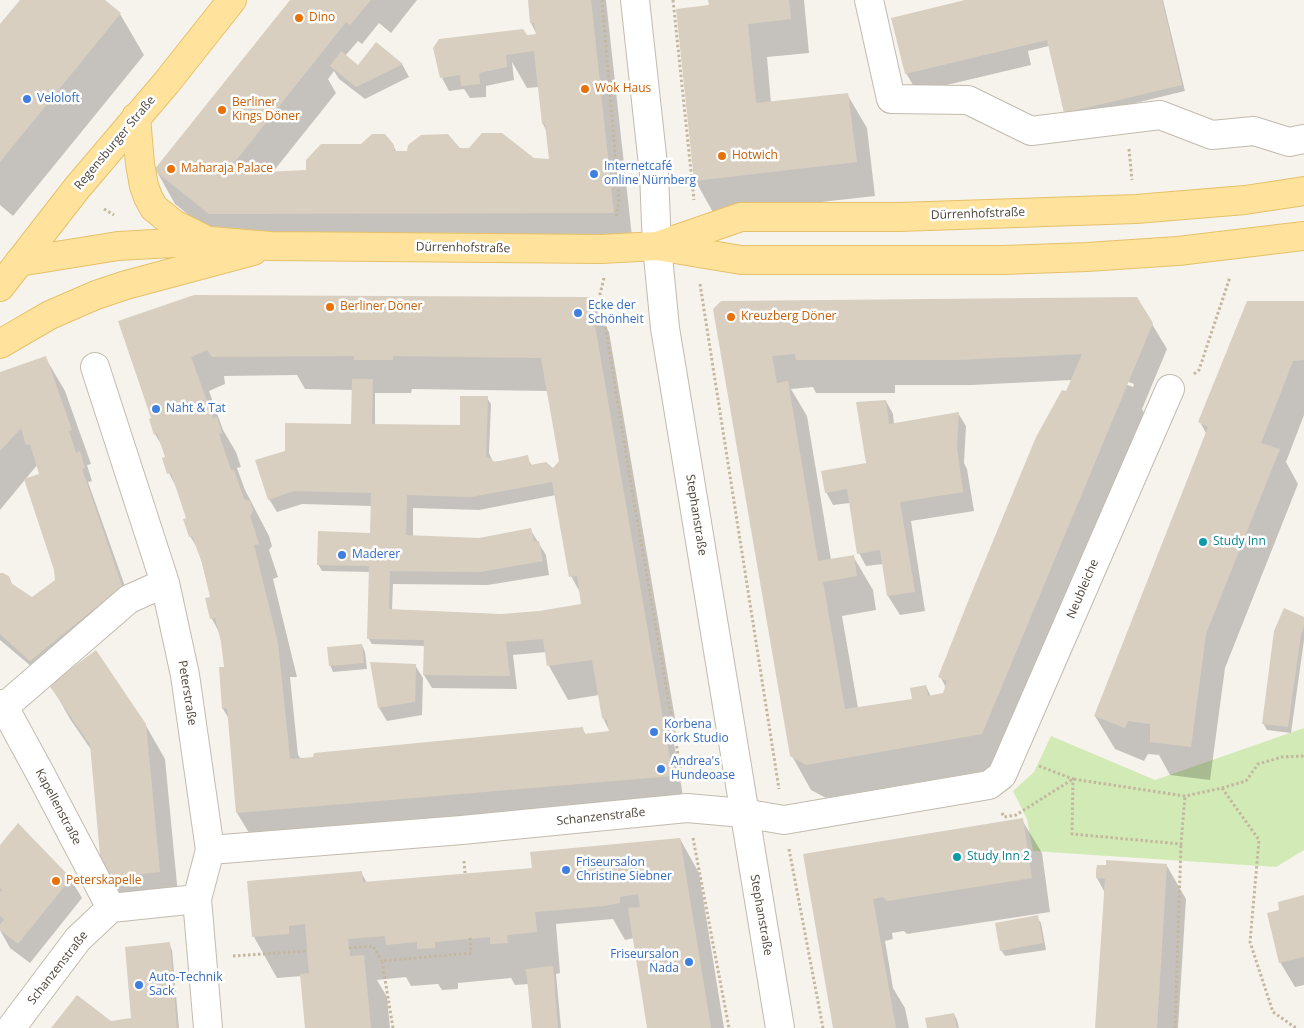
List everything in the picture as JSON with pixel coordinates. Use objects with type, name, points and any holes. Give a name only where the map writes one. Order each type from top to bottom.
[{"type":"main road","name":"Regensburger Straße","points":[[0,287],[76,188],[167,82],[232,0]]},
{"type":"main road","points":[[136,117],[144,186],[154,208],[174,224],[210,241]]},
{"type":"main road","name":"Dürrenhofstraße","points":[[656,246],[740,217],[899,217],[1117,210],[1222,202],[1304,191]]},
{"type":"main road","name":"Dürrenhofstraße","points":[[19,262],[118,246],[210,241],[270,246],[610,249],[656,246],[741,260],[1003,260],[1141,254],[1304,236]]},
{"type":"main road","name":"Dürrenhofstraße","points":[[0,344],[50,315],[96,295],[135,282],[270,246]]},
{"type":"street","name":"Stephanstraße","points":[[635,0],[654,174],[656,246],[665,328],[780,1028]]},
{"type":"street","points":[[868,0],[891,99],[968,100],[1031,131],[1160,115],[1212,135],[1254,131],[1289,142],[1304,139]]},
{"type":"street","name":"Peterstraße","points":[[96,367],[165,583],[185,675],[210,850],[196,899],[208,1028]]},
{"type":"street","name":"Neubleiche","points":[[989,785],[1002,775],[1170,389]]},
{"type":"street","name":"Kapellenstraße","points":[[111,908],[2,705],[129,599],[165,583]]},
{"type":"street","name":"Schanzenstraße","points":[[210,850],[462,830],[687,808],[744,813],[784,820],[989,785]]},
{"type":"street","points":[[111,908],[196,899]]},
{"type":"street","name":"Schanzenstraße","points":[[11,1028],[78,939],[111,908]]},
{"type":"path","points":[[602,0],[619,200],[600,294],[687,808],[729,1028]]},
{"type":"path","points":[[672,0],[692,182]]},
{"type":"path","points":[[1129,152],[1132,180]]},
{"type":"path","points":[[104,209],[115,217]]},
{"type":"path","points":[[1170,389],[1199,370],[1230,277]]},
{"type":"path","points":[[701,294],[784,820],[823,1028]]},
{"type":"path","points":[[1010,756],[1073,779],[1185,796],[1246,781],[1258,764],[1282,757],[1304,756]]},
{"type":"path","points":[[989,785],[1004,817],[1016,814],[1073,779]]},
{"type":"path","points":[[1073,779],[1072,834],[1181,844]]},
{"type":"path","points":[[1222,788],[1259,840],[1250,942],[1273,1012],[1296,1028]]},
{"type":"path","points":[[1175,1028],[1181,844],[1185,796]]},
{"type":"path","points":[[382,961],[471,953],[470,938]]},
{"type":"path","points":[[349,948],[372,946],[382,961],[393,1028]]},
{"type":"path","points":[[202,958],[307,951]]},
{"type":"green space","points":[[1304,728],[1304,850],[1276,867],[1033,851],[1027,819],[1013,791],[1034,772],[1051,736],[1155,780]]},
{"type":"building","points":[[20,0],[105,0],[121,13],[0,162],[0,24]]},
{"type":"building","points":[[290,0],[371,0],[350,25],[346,22],[234,163],[244,173],[306,170],[306,160],[321,144],[361,144],[372,134],[385,134],[394,145],[394,151],[407,151],[408,145],[421,135],[448,134],[460,148],[469,148],[482,133],[502,133],[534,158],[549,159],[545,124],[542,124],[534,51],[506,55],[507,67],[479,73],[480,84],[461,86],[460,75],[440,78],[433,48],[439,39],[523,29],[527,35],[536,34],[534,23],[530,23],[528,0],[591,0],[614,213],[209,214],[154,170]]},
{"type":"building","points":[[708,0],[789,0],[791,19],[748,24],[756,103],[848,93],[857,162],[694,181],[676,9],[709,5]]},
{"type":"building","points":[[965,0],[1162,0],[1182,85],[1064,113],[1047,40],[905,74],[891,18]]},
{"type":"building","points":[[376,42],[403,64],[356,87],[330,66],[341,51],[358,65]]},
{"type":"building","points":[[194,295],[590,297],[673,776],[236,813],[227,708],[222,709],[219,667],[224,667],[221,642],[215,618],[210,619],[205,598],[210,597],[202,563],[192,536],[189,537],[183,519],[186,518],[171,473],[167,474],[162,458],[165,457],[157,433],[154,435],[149,419],[151,418],[118,321]],"holes":[[[207,350],[212,357],[354,356],[354,360],[393,360],[393,356],[541,358],[559,461],[553,468],[546,462],[530,465],[528,455],[495,462],[486,456],[488,396],[460,396],[460,425],[372,424],[373,379],[352,379],[351,424],[285,423],[285,451],[255,460],[268,500],[294,491],[371,493],[370,533],[318,531],[317,565],[369,566],[367,639],[424,640],[423,675],[510,676],[506,642],[543,639],[547,666],[592,660],[602,718],[607,720],[609,731],[584,734],[583,727],[314,753],[313,757],[290,759],[278,643],[254,545],[259,544],[250,516],[253,511],[250,501],[244,499],[234,470],[231,470],[219,434],[222,433],[217,417],[213,418],[191,357]],[[552,482],[569,577],[577,576],[581,604],[539,611],[501,614],[389,609],[390,571],[480,572],[543,561],[539,541],[534,542],[531,528],[479,538],[406,535],[407,495],[471,497]]]},
{"type":"building","points":[[1137,297],[1153,323],[982,734],[806,765],[790,756],[713,309],[721,301]],"holes":[[[795,354],[796,360],[957,360],[1082,354],[1066,391],[1062,390],[1036,437],[969,599],[938,677],[947,681],[943,693],[928,696],[926,685],[910,688],[912,699],[845,709],[823,582],[857,576],[854,555],[818,561],[788,381],[777,383],[772,356]]]},
{"type":"building","name":"Study Inn","points":[[1247,301],[1304,301],[1304,360],[1293,361],[1261,443],[1280,449],[1206,634],[1191,747],[1150,742],[1150,724],[1128,721],[1125,728],[1094,716],[1208,427],[1198,422]]},
{"type":"building","points":[[46,356],[72,430],[69,431],[76,453],[80,451],[85,468],[82,469],[122,586],[30,661],[0,634],[0,573],[9,576],[11,583],[32,597],[55,580],[54,570],[24,479],[39,474],[30,444],[26,445],[21,428],[0,451],[0,372]]},
{"type":"building","points":[[886,400],[889,424],[959,412],[957,448],[963,492],[900,502],[915,592],[887,596],[880,550],[857,554],[847,489],[825,493],[821,471],[866,463],[856,402]]},
{"type":"building","points":[[1284,608],[1304,617],[1288,727],[1262,724],[1274,631]]},
{"type":"building","points":[[362,644],[364,663],[329,666],[327,647]]},
{"type":"building","points":[[96,650],[146,724],[160,872],[102,878],[90,745],[49,685]]},
{"type":"building","points":[[370,662],[416,664],[415,702],[378,708]]},
{"type":"building","points":[[1023,818],[1032,878],[887,901],[883,897],[873,899],[896,1028],[833,1028],[803,854]]},
{"type":"building","points":[[18,823],[71,878],[18,944],[0,930],[0,925],[4,919],[0,916],[0,892],[2,890],[0,887],[0,845]]},
{"type":"building","points":[[680,838],[711,1028],[647,1028],[628,908],[640,907],[638,894],[620,897],[620,903],[604,906],[535,912],[537,932],[507,935],[508,943],[490,944],[490,937],[435,942],[435,948],[417,949],[417,942],[386,945],[385,936],[348,939],[350,956],[364,955],[371,1028],[305,1028],[300,974],[309,973],[305,924],[289,926],[289,934],[252,937],[247,881],[362,871],[363,882],[532,868],[530,852]]},
{"type":"building","points":[[1106,860],[1167,864],[1157,1028],[1095,1028],[1105,879],[1096,878],[1096,871],[1097,865],[1106,865]]},
{"type":"building","points":[[1304,895],[1304,957],[1279,963],[1267,913],[1279,910],[1278,902]]},
{"type":"building","points":[[1038,915],[1043,943],[1000,951],[995,923]]},
{"type":"building","points":[[170,942],[177,1028],[51,1028],[77,995],[111,1021],[131,1018],[125,947]]},
{"type":"building","points":[[553,966],[558,1028],[532,1028],[526,969]]},
{"type":"building","points":[[954,1013],[957,1028],[927,1028],[925,1018]]},
{"type":"place","name":"Dino","points":[[299,18]]},
{"type":"place","name":"Wok Haus","points":[[585,89]]},
{"type":"place","name":"Veloloft","points":[[27,99]]},
{"type":"place","name":"Berliner Kings Döner","points":[[222,110]]},
{"type":"place","name":"Hotwich","points":[[722,156]]},
{"type":"place","name":"Maharaja Palace","points":[[171,169]]},
{"type":"place","name":"Internetcafé online Nürnberg","points":[[594,174]]},
{"type":"place","name":"Berliner Döner","points":[[330,307]]},
{"type":"place","name":"Ecke der Schönheit","points":[[578,313]]},
{"type":"place","name":"Kreuzberg Döner","points":[[731,317]]},
{"type":"place","name":"Naht & Tat","points":[[156,409]]},
{"type":"place","name":"Study Inn","points":[[1203,542]]},
{"type":"place","name":"Maderer","points":[[342,555]]},
{"type":"place","name":"Korbena Kork Studio","points":[[654,732]]},
{"type":"place","name":"Andrea's Hundeoase","points":[[661,769]]},
{"type":"place","name":"Study Inn 2","points":[[957,857]]},
{"type":"place","name":"Friseursalon Christine Siebner","points":[[566,870]]},
{"type":"place","name":"Peterskapelle","points":[[56,881]]},
{"type":"place","name":"Friseursalon Nada","points":[[689,962]]},
{"type":"place","name":"Auto-Technik Sack","points":[[139,985]]}]
